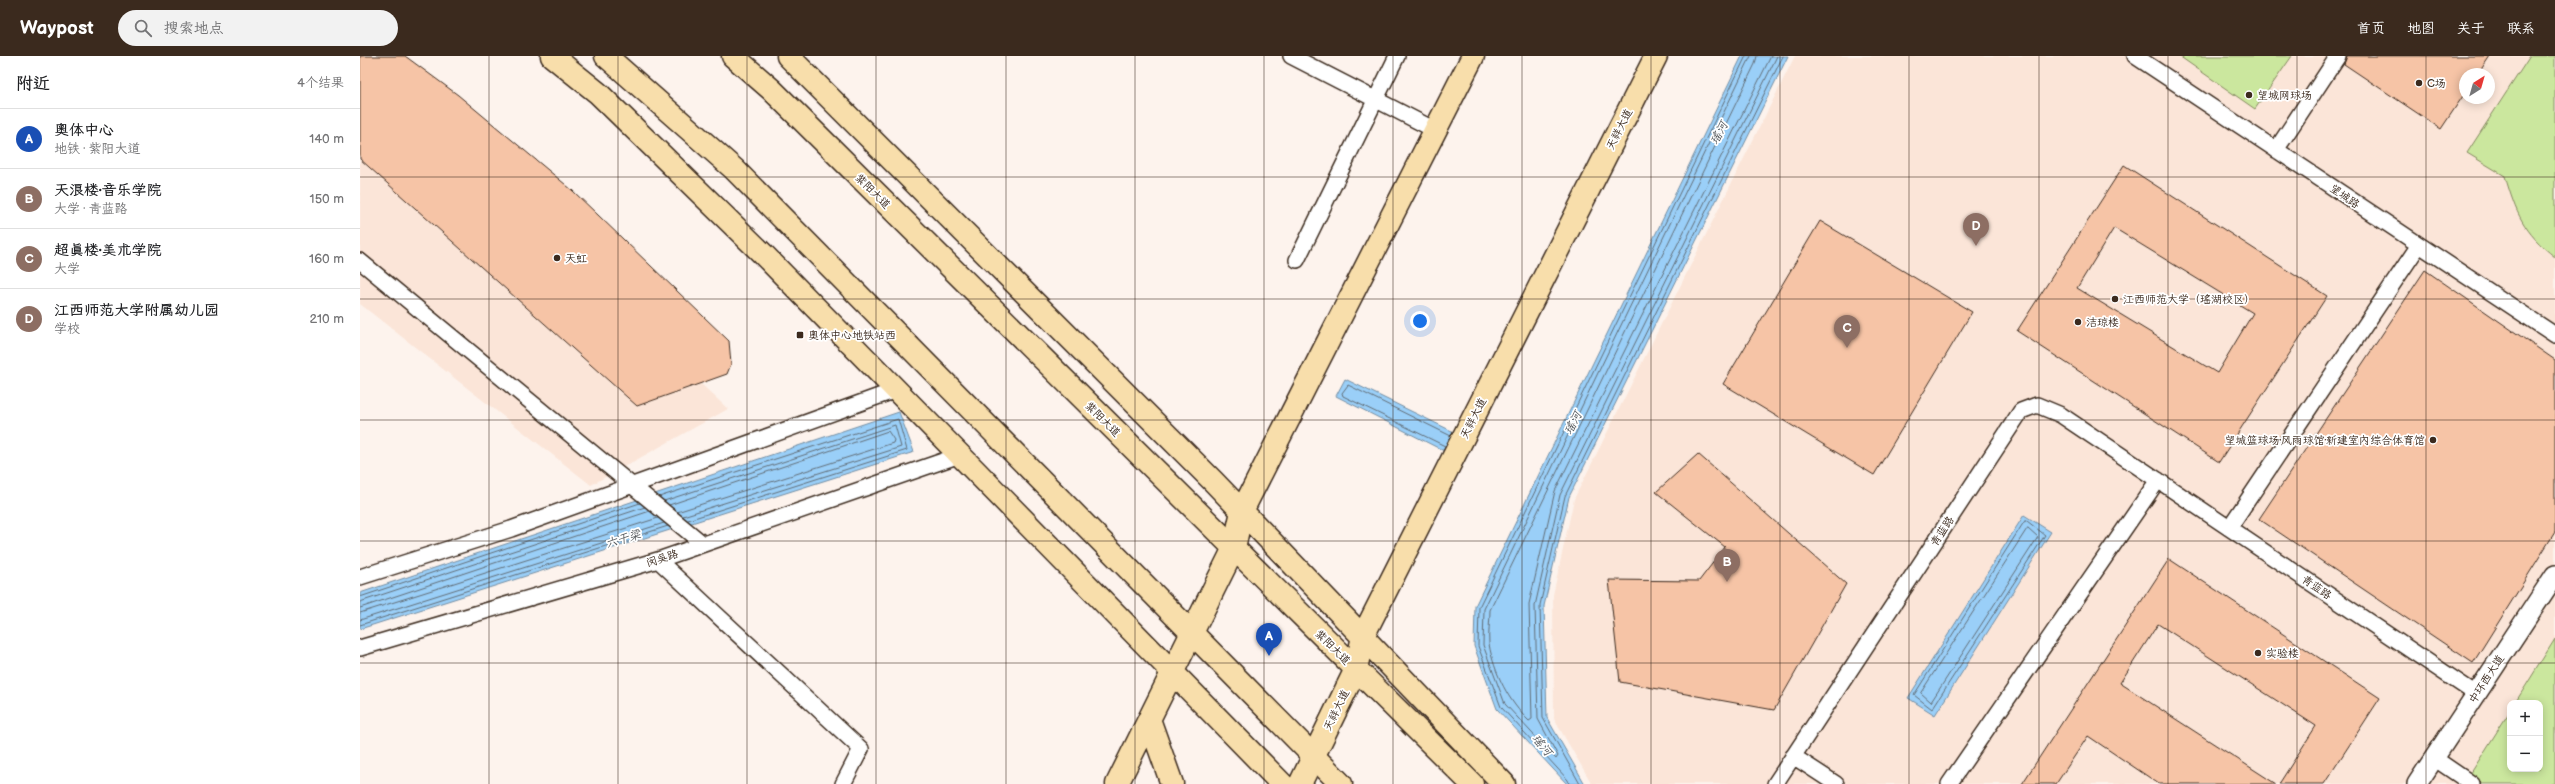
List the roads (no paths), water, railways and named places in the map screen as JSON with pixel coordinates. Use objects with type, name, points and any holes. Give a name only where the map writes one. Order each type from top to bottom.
[{"type":"main road","points":[[552,56],[609,104],[763,254],[1282,784]]},
{"type":"main road","points":[[606,56],[734,169],[1341,784]]},
{"type":"main road","name":"紫阳大道","points":[[733,56],[777,96],[1472,784]]},
{"type":"main road","points":[[788,56],[1242,511],[1504,784]]},
{"type":"main road","points":[[1117,784],[1150,722],[1172,672],[1234,548],[1242,511],[1473,56]]},
{"type":"main road","name":"天祥大道","points":[[1300,784],[1356,669],[1363,636],[1656,56]]},
{"type":"main road","points":[[1150,722],[1172,784]]},
{"type":"street","points":[[1291,56],[1435,130]]},
{"type":"street","points":[[1297,260],[1398,56]]},
{"type":"street","name":"望城路","points":[[2135,56],[2555,335]]},
{"type":"street","points":[[2276,150],[2338,56]]},
{"type":"street","points":[[2229,528],[2419,245]]},
{"type":"street","points":[[360,261],[703,544]]},
{"type":"street","points":[[360,577],[511,529],[896,390]]},
{"type":"street","name":"青蓝路","points":[[1775,784],[2021,411],[2037,405],[2061,415],[2476,694]]},
{"type":"street","name":"闵吴路","points":[[360,648],[658,560],[960,455]]},
{"type":"street","points":[[1949,784],[2158,480]]},
{"type":"street","points":[[658,560],[861,749],[843,784]]},
{"type":"street","name":"中环西大道","points":[[2417,784],[2555,575]]},
{"type":"street","points":[[1793,756],[1836,784]]},
{"type":"street","points":[[2434,758],[2472,784]]},
{"type":"water","name":"瑶河","points":[[1742,56],[1788,56],[1569,497],[1544,606],[1547,718],[1585,784],[1567,784],[1497,709],[1474,646],[1475,606]]},
{"type":"water","points":[[1345,379],[1458,434],[1448,453],[1336,396]]},
{"type":"water","name":"六干梁","points":[[899,412],[914,452],[360,629],[360,593]]},
{"type":"water","points":[[2024,515],[2051,532],[1935,715],[1908,698]]},
{"type":"place","name":"C场","points":[[2419,83]]},
{"type":"place","name":"望城网球场","points":[[2249,95]]},
{"type":"place","name":"江西师范大学附属幼儿园","points":[[1976,246]]},
{"type":"place","name":"天虹","points":[[557,258]]},
{"type":"place","name":"江西师范大学（瑶湖校区）","points":[[2115,299]]},
{"type":"place","name":"洁琼楼","points":[[2078,322]]},
{"type":"place","name":"奥体中心地铁站西","points":[[800,335]]},
{"type":"place","name":"超真楼·美术学院","points":[[1847,348]]},
{"type":"place","name":"望城篮球场·风雨球馆·新建室内综合体育馆","points":[[2433,440]]},
{"type":"place","name":"天浪楼·音乐学院","points":[[1727,582]]},
{"type":"place","name":"实验楼","points":[[2258,653]]},
{"type":"place","name":"奥体中心","points":[[1269,656]]}]
